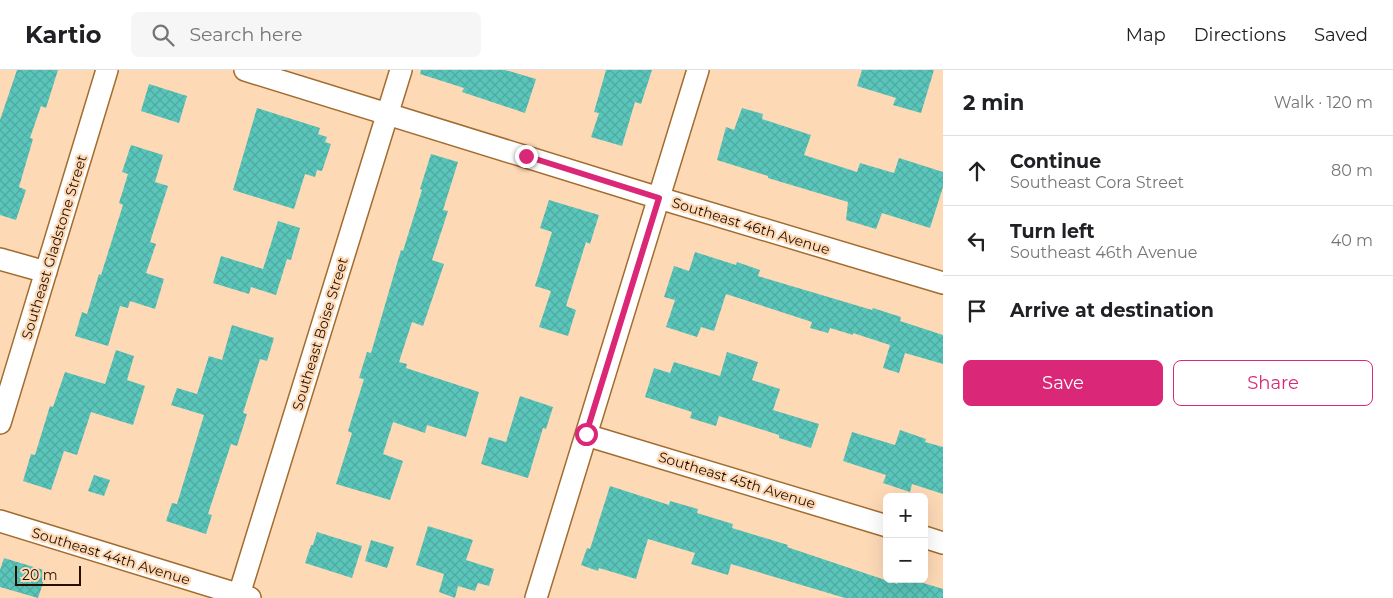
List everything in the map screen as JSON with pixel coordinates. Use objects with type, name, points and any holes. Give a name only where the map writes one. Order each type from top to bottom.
[{"type":"street","name":"Southeast Gladstone Street","points":[[0,423],[107,70]]},
{"type":"street","name":"Southeast 46th Avenue","points":[[245,70],[659,198],[943,283]]},
{"type":"street","name":"Southeast Boise Street","points":[[243,597],[401,70]]},
{"type":"street","points":[[536,598],[698,70]]},
{"type":"street","points":[[0,259],[46,272]]},
{"type":"street","name":"Southeast 45th Avenue","points":[[586,434],[883,525]]},
{"type":"street","name":"Southeast 44th Avenue","points":[[0,522],[243,597]]},
{"type":"street","points":[[927,538],[943,543]]},
{"type":"building","points":[[17,70],[58,70],[46,108],[41,106],[30,138],[33,139],[19,187],[26,190],[16,220],[0,215],[0,120]]},
{"type":"building","points":[[421,70],[505,70],[536,79],[525,113],[462,92],[464,88],[420,74]]},
{"type":"building","points":[[606,70],[652,70],[641,104],[635,102],[622,146],[591,137],[599,113],[594,112]]},
{"type":"building","points":[[862,70],[934,70],[921,113],[893,105],[896,98],[857,86]]},
{"type":"building","points":[[149,84],[187,96],[179,123],[141,111]]},
{"type":"building","points":[[257,108],[320,128],[318,134],[327,137],[325,142],[331,144],[322,171],[317,170],[315,177],[305,174],[294,209],[233,190]]},
{"type":"building","points":[[742,108],[763,114],[762,119],[811,135],[804,155],[857,172],[860,163],[894,173],[899,158],[943,172],[943,187],[930,228],[882,213],[876,229],[846,220],[848,202],[768,178],[768,176],[717,160],[726,127],[734,130]]},
{"type":"building","points":[[131,145],[163,155],[155,182],[168,186],[150,242],[156,244],[146,273],[164,279],[155,309],[130,301],[128,308],[120,306],[108,346],[75,336],[82,312],[87,314],[123,205],[119,203],[128,174],[122,172]]},
{"type":"building","points":[[431,154],[458,162],[443,210],[448,211],[432,260],[444,264],[423,326],[412,322],[399,362],[407,364],[406,368],[479,392],[466,437],[427,425],[425,433],[393,422],[383,454],[403,461],[390,500],[336,484],[352,433],[348,431],[364,379],[359,378],[367,352],[371,353],[401,250],[403,251],[422,190],[420,189]]},
{"type":"building","points":[[549,200],[599,215],[590,244],[586,242],[566,306],[576,310],[568,336],[539,327],[551,291],[535,286],[552,232],[540,228]]},
{"type":"building","points":[[278,221],[300,228],[291,260],[287,259],[276,295],[251,287],[249,294],[213,283],[221,256],[263,269]]},
{"type":"building","points":[[695,252],[736,265],[737,262],[760,270],[758,276],[872,310],[873,308],[901,317],[900,321],[943,335],[943,364],[905,353],[899,373],[883,368],[890,345],[830,328],[828,333],[810,328],[812,322],[726,294],[714,331],[701,327],[697,337],[666,327],[675,300],[664,297],[674,266],[689,271]]},
{"type":"building","points":[[232,325],[274,338],[267,361],[260,359],[243,413],[247,414],[237,446],[231,444],[208,514],[212,515],[206,534],[166,521],[172,503],[177,504],[204,415],[171,405],[177,388],[197,394],[209,356],[222,360]]},
{"type":"building","points":[[116,350],[134,356],[127,380],[145,386],[133,425],[91,412],[77,455],[64,451],[51,490],[23,481],[31,454],[35,455],[50,406],[53,407],[65,372],[105,384]]},
{"type":"building","points":[[727,352],[758,362],[752,380],[780,389],[773,410],[819,424],[811,448],[779,438],[779,435],[719,416],[716,426],[690,418],[692,412],[645,397],[654,368],[670,373],[674,362],[720,376]]},
{"type":"building","points":[[520,396],[553,407],[546,429],[543,428],[528,478],[481,464],[489,437],[506,442]]},
{"type":"building","points":[[900,430],[926,439],[925,442],[943,447],[943,494],[912,484],[910,492],[883,483],[886,475],[843,461],[852,432],[895,445]]},
{"type":"building","points":[[94,475],[110,480],[104,496],[88,491]]},
{"type":"building","points":[[610,486],[669,505],[670,501],[698,509],[697,513],[733,524],[732,528],[788,545],[787,547],[883,579],[883,583],[923,583],[943,589],[943,598],[845,598],[731,564],[728,575],[691,564],[695,553],[648,539],[636,579],[599,568],[598,571],[581,565],[587,548],[590,549]]},
{"type":"building","points":[[428,526],[473,540],[466,560],[494,569],[489,586],[478,583],[475,591],[458,586],[455,598],[439,592],[444,574],[416,565]]},
{"type":"building","points":[[317,532],[362,546],[352,578],[305,563]]},
{"type":"building","points":[[371,540],[394,547],[387,568],[365,561]]},
{"type":"building","points":[[4,558],[47,571],[38,598],[0,587],[0,570]]},
{"type":"route","points":[[526,156],[659,198],[586,434]]}]
